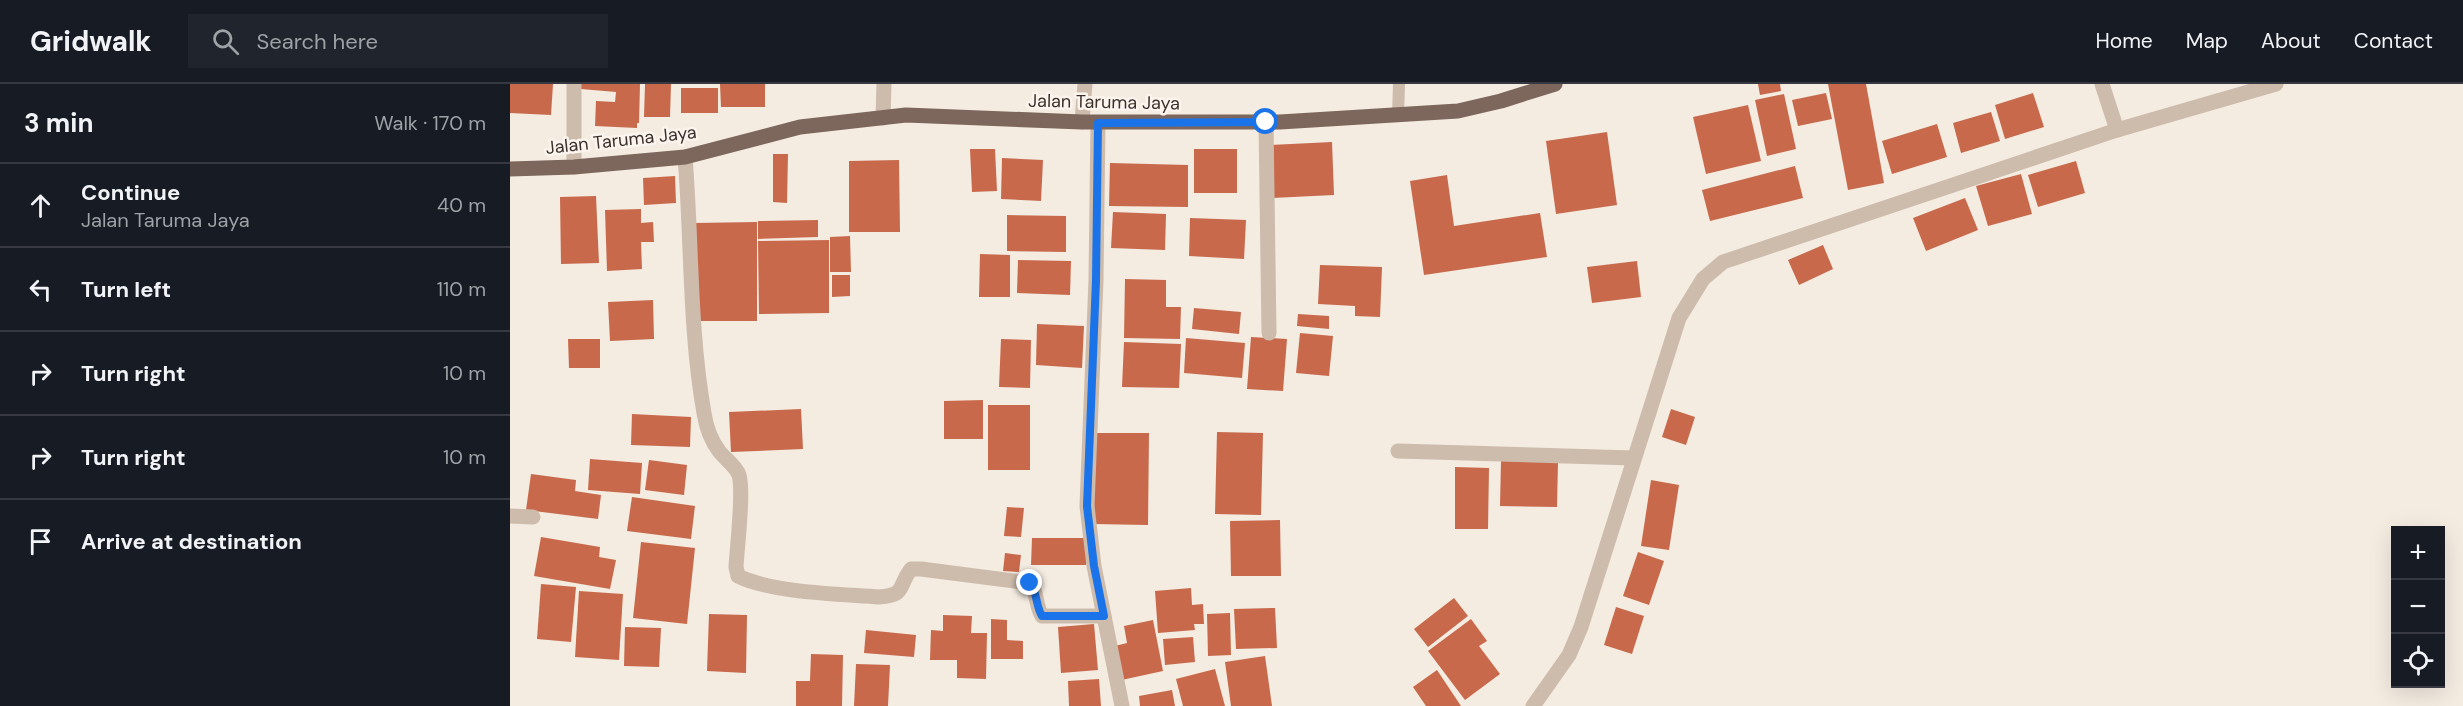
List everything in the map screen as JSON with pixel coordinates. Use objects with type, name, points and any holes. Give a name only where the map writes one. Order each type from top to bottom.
[{"type":"main road","name":"Jalan Taruma Jaya","points":[[510,169],[574,168],[685,157],[800,127],[906,115],[1098,123],[1266,122],[1398,116],[1458,111],[1501,101],[1555,84]]},
{"type":"street","points":[[574,84],[574,168]]},
{"type":"street","points":[[883,118],[884,84]]},
{"type":"street","points":[[1082,122],[1085,84]]},
{"type":"street","points":[[2102,84],[2117,130]]},
{"type":"street","points":[[1533,706],[1569,655],[1577,636],[1592,596],[1679,318],[1703,279],[1723,262],[2117,130],[2276,84]]},
{"type":"street","points":[[1266,122],[1269,333]]},
{"type":"street","points":[[1098,123],[1096,280],[1087,506],[1094,566],[1122,706]]},
{"type":"street","points":[[685,157],[692,298],[701,393],[709,433],[718,450],[739,475],[736,567],[738,576],[747,581],[807,592],[879,597],[899,592],[910,570],[921,569],[1030,583],[1035,589],[1042,616],[1104,616]]},
{"type":"street","points":[[1398,451],[1633,459]]},
{"type":"street","points":[[510,516],[533,518]]},
{"type":"lane","points":[[1398,116],[1399,84]]},
{"type":"building","points":[[510,84],[553,84],[551,115],[510,113]]},
{"type":"building","points":[[581,84],[640,84],[637,128],[595,126],[596,101],[615,102],[616,92],[581,89]]},
{"type":"building","points":[[645,84],[671,84],[670,117],[644,117]]},
{"type":"building","points":[[720,84],[765,84],[765,107],[721,107]]},
{"type":"building","points":[[1758,84],[1780,84],[1781,91],[1760,95]]},
{"type":"building","points":[[1828,84],[1866,84],[1884,183],[1848,190]]},
{"type":"building","points":[[681,88],[718,88],[718,113],[681,113]]},
{"type":"building","points":[[1826,93],[1832,119],[1798,126],[1792,100]]},
{"type":"building","points":[[2033,93],[2044,127],[2005,139],[1995,105]]},
{"type":"building","points":[[1784,94],[1796,149],[1767,156],[1755,100]]},
{"type":"building","points":[[1748,105],[1761,161],[1706,174],[1693,117]]},
{"type":"building","points":[[1991,112],[2000,141],[1961,153],[1953,123]]},
{"type":"building","points":[[1937,124],[1947,157],[1892,174],[1882,141]]},
{"type":"building","points":[[1607,132],[1617,205],[1556,214],[1546,141]]},
{"type":"building","points":[[1332,142],[1334,195],[1272,198],[1270,145]]},
{"type":"building","points":[[970,149],[995,149],[997,191],[972,192]]},
{"type":"building","points":[[1194,149],[1237,149],[1237,193],[1194,193]]},
{"type":"building","points":[[773,154],[788,154],[787,203],[773,202]]},
{"type":"building","points":[[1002,158],[1043,160],[1041,201],[1001,199]]},
{"type":"building","points":[[899,160],[900,232],[849,232],[849,161]]},
{"type":"building","points":[[2076,161],[2085,193],[2038,207],[2028,175]]},
{"type":"building","points":[[1110,163],[1188,165],[1188,207],[1109,206]]},
{"type":"building","points":[[1795,166],[1803,198],[1710,221],[1702,190]]},
{"type":"building","points":[[2021,174],[2032,214],[1988,226],[1976,186]]},
{"type":"building","points":[[1447,175],[1454,226],[1540,213],[1547,257],[1424,275],[1410,181]]},
{"type":"building","points":[[675,176],[676,203],[644,205],[643,178]]},
{"type":"building","points":[[596,196],[599,263],[561,264],[560,197]]},
{"type":"building","points":[[1965,198],[1978,230],[1926,251],[1913,218]]},
{"type":"building","points":[[641,209],[641,223],[653,222],[654,242],[641,242],[642,269],[607,271],[605,210]]},
{"type":"building","points":[[1113,212],[1166,214],[1165,250],[1111,248]]},
{"type":"building","points":[[1007,215],[1066,216],[1066,252],[1007,251]]},
{"type":"building","points":[[1190,218],[1246,220],[1244,259],[1189,256]]},
{"type":"building","points":[[818,220],[818,237],[758,239],[758,221]]},
{"type":"building","points":[[757,222],[757,321],[694,321],[694,223]]},
{"type":"building","points":[[850,236],[851,272],[830,272],[830,237]]},
{"type":"building","points":[[829,240],[829,313],[759,314],[758,241]]},
{"type":"building","points":[[1823,245],[1833,269],[1799,285],[1788,260]]},
{"type":"building","points":[[980,254],[1010,255],[1010,297],[979,297]]},
{"type":"building","points":[[1018,260],[1071,261],[1070,295],[1017,293]]},
{"type":"building","points":[[1637,261],[1641,297],[1592,303],[1587,267]]},
{"type":"building","points":[[1320,265],[1382,267],[1380,317],[1355,316],[1355,306],[1318,304]]},
{"type":"building","points":[[832,275],[850,275],[850,296],[832,297]]},
{"type":"building","points":[[1125,279],[1166,280],[1166,307],[1181,307],[1180,339],[1124,338]]},
{"type":"building","points":[[653,300],[654,339],[610,341],[608,302]]},
{"type":"building","points":[[1194,308],[1241,312],[1239,334],[1192,329]]},
{"type":"building","points":[[1298,314],[1329,316],[1329,329],[1297,326]]},
{"type":"building","points":[[1037,324],[1084,326],[1082,368],[1036,365]]},
{"type":"building","points":[[1300,333],[1333,336],[1329,376],[1296,373]]},
{"type":"building","points":[[1251,337],[1287,339],[1283,391],[1247,389]]},
{"type":"building","points":[[1186,338],[1245,343],[1242,378],[1184,373]]},
{"type":"building","points":[[568,339],[600,339],[600,368],[569,368]]},
{"type":"building","points":[[1001,339],[1031,340],[1030,388],[999,387]]},
{"type":"building","points":[[1124,342],[1181,344],[1179,388],[1122,387]]},
{"type":"building","points":[[983,400],[983,439],[944,439],[944,401]]},
{"type":"building","points":[[988,405],[1030,405],[1030,470],[988,470]]},
{"type":"building","points":[[801,409],[803,449],[731,452],[729,412]]},
{"type":"building","points":[[1671,409],[1695,417],[1686,445],[1662,437]]},
{"type":"building","points":[[632,414],[691,417],[690,447],[631,445]]},
{"type":"building","points":[[1217,432],[1263,433],[1261,515],[1215,514]]},
{"type":"building","points":[[1094,433],[1149,433],[1148,525],[1093,524]]},
{"type":"building","points":[[590,459],[642,463],[640,494],[588,490]]},
{"type":"building","points":[[649,460],[687,465],[684,495],[645,490]]},
{"type":"building","points":[[1501,461],[1558,462],[1557,507],[1500,506]]},
{"type":"building","points":[[1455,467],[1489,468],[1488,529],[1455,529]]},
{"type":"building","points":[[531,474],[576,480],[575,491],[601,495],[598,519],[526,510]]},
{"type":"building","points":[[1651,480],[1679,485],[1669,550],[1641,546]]},
{"type":"building","points":[[632,497],[695,506],[691,539],[627,531]]},
{"type":"building","points":[[1007,507],[1024,508],[1021,537],[1004,536]]},
{"type":"building","points":[[1280,520],[1281,576],[1231,576],[1230,521]]},
{"type":"building","points":[[541,537],[600,547],[599,557],[616,560],[610,589],[534,576]]},
{"type":"building","points":[[1032,538],[1086,538],[1086,565],[1031,565]]},
{"type":"building","points":[[641,542],[695,548],[687,624],[633,618]]},
{"type":"building","points":[[1638,552],[1664,561],[1649,605],[1623,596]]},
{"type":"building","points":[[1005,553],[1021,555],[1019,572],[1003,571]]},
{"type":"building","points":[[541,584],[576,587],[571,642],[537,639]]},
{"type":"building","points":[[1191,588],[1192,605],[1203,604],[1204,624],[1194,624],[1195,630],[1158,633],[1155,591]]},
{"type":"building","points":[[579,591],[623,594],[619,660],[575,657]]},
{"type":"building","points":[[1454,598],[1468,616],[1428,647],[1414,629]]},
{"type":"building","points":[[1616,607],[1644,616],[1632,654],[1604,645]]},
{"type":"building","points":[[1275,608],[1277,648],[1236,649],[1234,609]]},
{"type":"building","points":[[1230,613],[1231,655],[1208,656],[1207,614]]},
{"type":"building","points":[[709,614],[747,615],[746,673],[707,671]]},
{"type":"building","points":[[943,615],[972,616],[971,633],[987,633],[986,679],[957,678],[957,660],[930,660],[931,630],[943,631]]},
{"type":"building","points":[[991,619],[1007,620],[1007,640],[1023,641],[1023,659],[991,659]]},
{"type":"building","points":[[1471,619],[1487,641],[1479,646],[1500,674],[1465,700],[1428,651]]},
{"type":"building","points":[[1153,620],[1163,671],[1117,681],[1111,647],[1127,643],[1124,626]]},
{"type":"building","points":[[1094,624],[1098,670],[1061,673],[1058,627]]},
{"type":"building","points":[[625,627],[661,628],[659,667],[624,666]]},
{"type":"building","points":[[866,630],[916,635],[914,657],[864,653]]},
{"type":"building","points":[[1193,637],[1195,662],[1165,665],[1163,639]]},
{"type":"building","points":[[811,654],[843,655],[842,706],[796,706],[796,681],[810,681]]},
{"type":"building","points":[[1265,656],[1272,706],[1231,706],[1225,662]]},
{"type":"building","points":[[856,664],[890,665],[888,706],[854,706]]},
{"type":"building","points":[[1215,669],[1225,706],[1183,706],[1176,679]]},
{"type":"building","points":[[1437,670],[1461,706],[1426,706],[1413,687]]},
{"type":"building","points":[[1099,679],[1101,706],[1069,706],[1068,681]]},
{"type":"building","points":[[1172,690],[1175,706],[1140,706],[1139,696]]},
{"type":"route","points":[[1030,583],[1035,589],[1042,616],[1104,616],[1094,566],[1087,506],[1096,280],[1098,123],[1266,122]]}]
